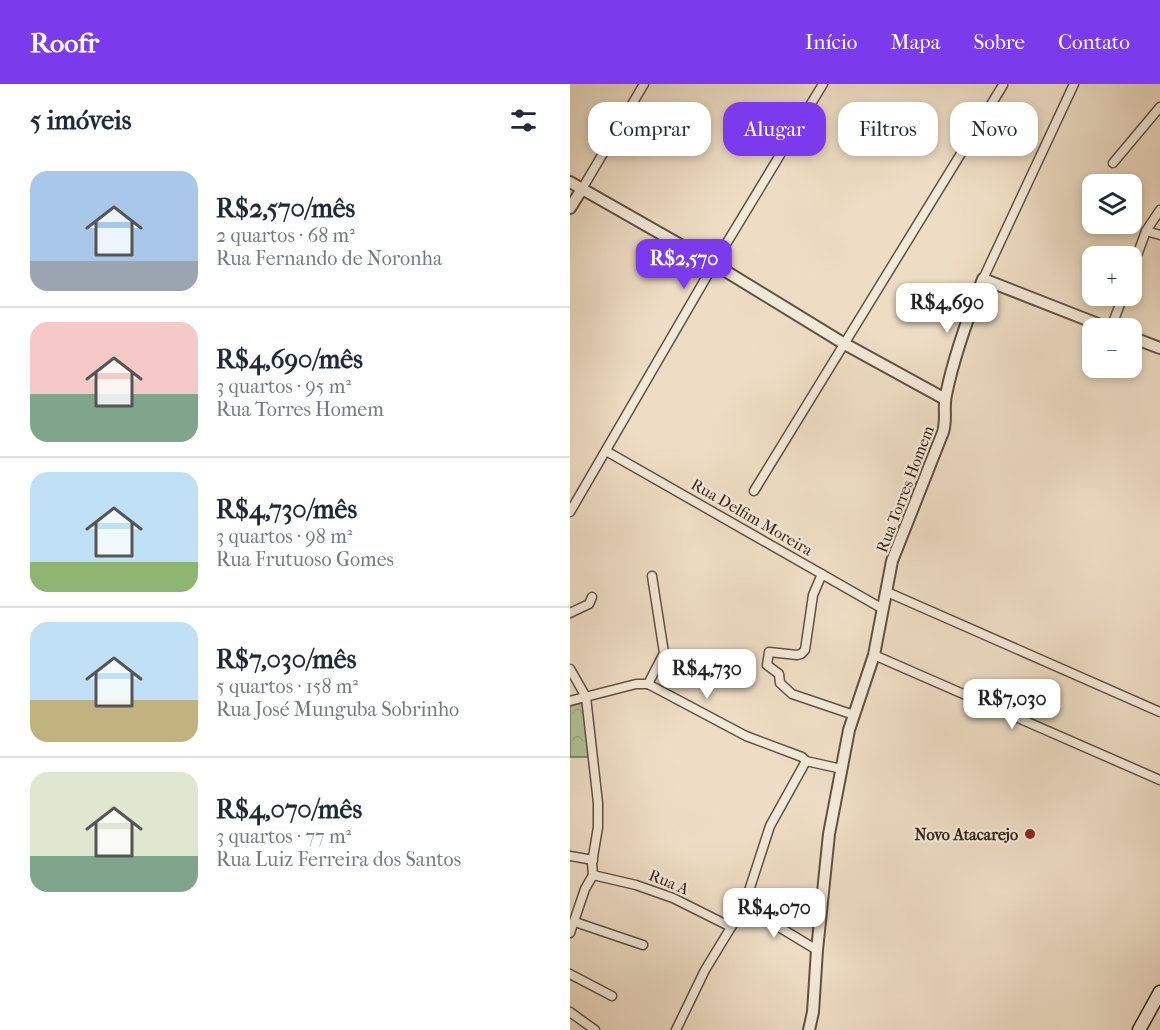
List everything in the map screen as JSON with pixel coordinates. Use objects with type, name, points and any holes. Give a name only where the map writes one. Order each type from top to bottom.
[{"type":"main road","points":[[1138,1030],[1160,992]]},
{"type":"street","points":[[570,208],[644,84]]},
{"type":"street","points":[[570,512],[714,264],[823,84]]},
{"type":"street","name":"Rua Torres Homem","points":[[809,1030],[813,1012],[829,834],[849,730],[874,655],[895,553],[946,423],[945,399],[960,339],[983,279],[1074,84]]},
{"type":"street","points":[[754,491],[843,342],[1003,85]]},
{"type":"street","points":[[1113,163],[1160,107]]},
{"type":"street","points":[[570,182],[945,399]]},
{"type":"street","points":[[1141,246],[1146,231],[1160,210]]},
{"type":"street","points":[[1146,231],[1160,235]]},
{"type":"street","points":[[983,279],[1084,318]]},
{"type":"street","points":[[1142,341],[1160,348]]},
{"type":"street","name":"Rua Delfim Moreira","points":[[606,451],[883,609]]},
{"type":"street","points":[[822,574],[813,595],[805,650],[797,655],[769,652],[767,665],[779,674],[780,683],[792,694],[854,715]]},
{"type":"street","points":[[648,684],[664,653],[652,576]]},
{"type":"street","points":[[887,592],[1160,712]]},
{"type":"street","points":[[570,613],[589,604],[592,597]]},
{"type":"street","points":[[874,655],[1160,780]]},
{"type":"street","points":[[570,669],[586,697],[598,803],[598,827],[592,875],[570,933]]},
{"type":"street","points":[[570,701],[636,684],[648,684],[746,736],[802,757],[806,761],[842,768]]},
{"type":"street","points":[[676,1030],[705,970],[744,906],[771,826],[806,761]]},
{"type":"street","points":[[570,856],[593,860]]},
{"type":"street","name":"Rua A","points":[[592,875],[636,885],[673,898],[731,927]]},
{"type":"street","points":[[744,906],[817,950]]},
{"type":"street","points":[[575,922],[643,945]]},
{"type":"street","points":[[570,974],[612,996]]},
{"type":"street","points":[[570,1012],[595,1030]]},
{"type":"green space","points":[[582,703],[591,757],[570,757],[570,706]]},
{"type":"place","name":"Novo Atacarejo","points":[[1030,834]]}]
